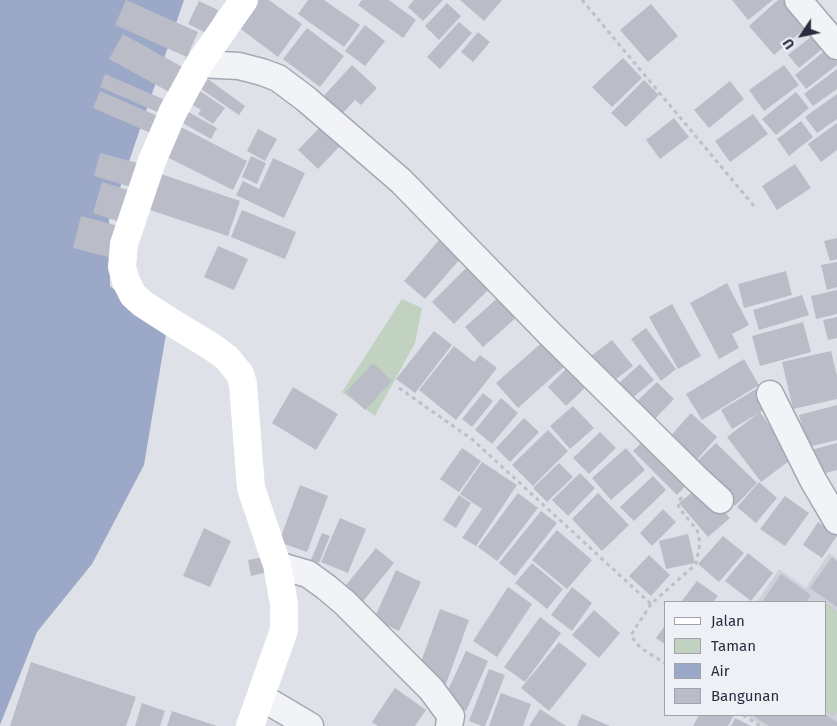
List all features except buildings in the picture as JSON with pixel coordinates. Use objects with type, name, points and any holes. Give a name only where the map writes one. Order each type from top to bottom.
[{"type":"street","points":[[244,0],[199,64],[173,112],[152,161],[124,244],[122,267],[126,281],[133,294],[143,304],[212,347],[227,358],[240,374],[250,488],[277,565],[284,604],[284,630],[250,726]]},
{"type":"street","points":[[798,0],[837,46]]},
{"type":"street","points":[[199,64],[239,66],[262,72],[278,78],[306,99],[401,181],[549,333],[720,500]]},
{"type":"street","points":[[770,394],[813,480],[837,522]]},
{"type":"street","points":[[277,565],[308,574],[345,603],[431,690],[452,716],[449,726]]},
{"type":"street","points":[[261,697],[310,726]]},
{"type":"path","points":[[582,0],[754,206]]},
{"type":"path","points":[[400,388],[473,440],[651,604]]},
{"type":"path","points":[[664,663],[641,648],[631,635],[651,604],[696,564],[700,542],[697,530],[679,508],[678,502],[697,479]]},
{"type":"path","points":[[744,716],[760,726]]},
{"type":"shaded area","points":[[829,553],[837,559],[837,726],[763,726],[748,716],[827,716],[827,601],[758,601],[779,569],[806,588]]},
{"type":"green space","points":[[402,299],[422,308],[415,343],[375,416],[342,392]]},
{"type":"green space","points":[[827,604],[837,611],[837,712],[834,716],[827,712]]},
{"type":"water","points":[[0,0],[184,0],[109,220],[110,286],[166,334],[144,465],[92,564],[37,632],[0,725]]}]
